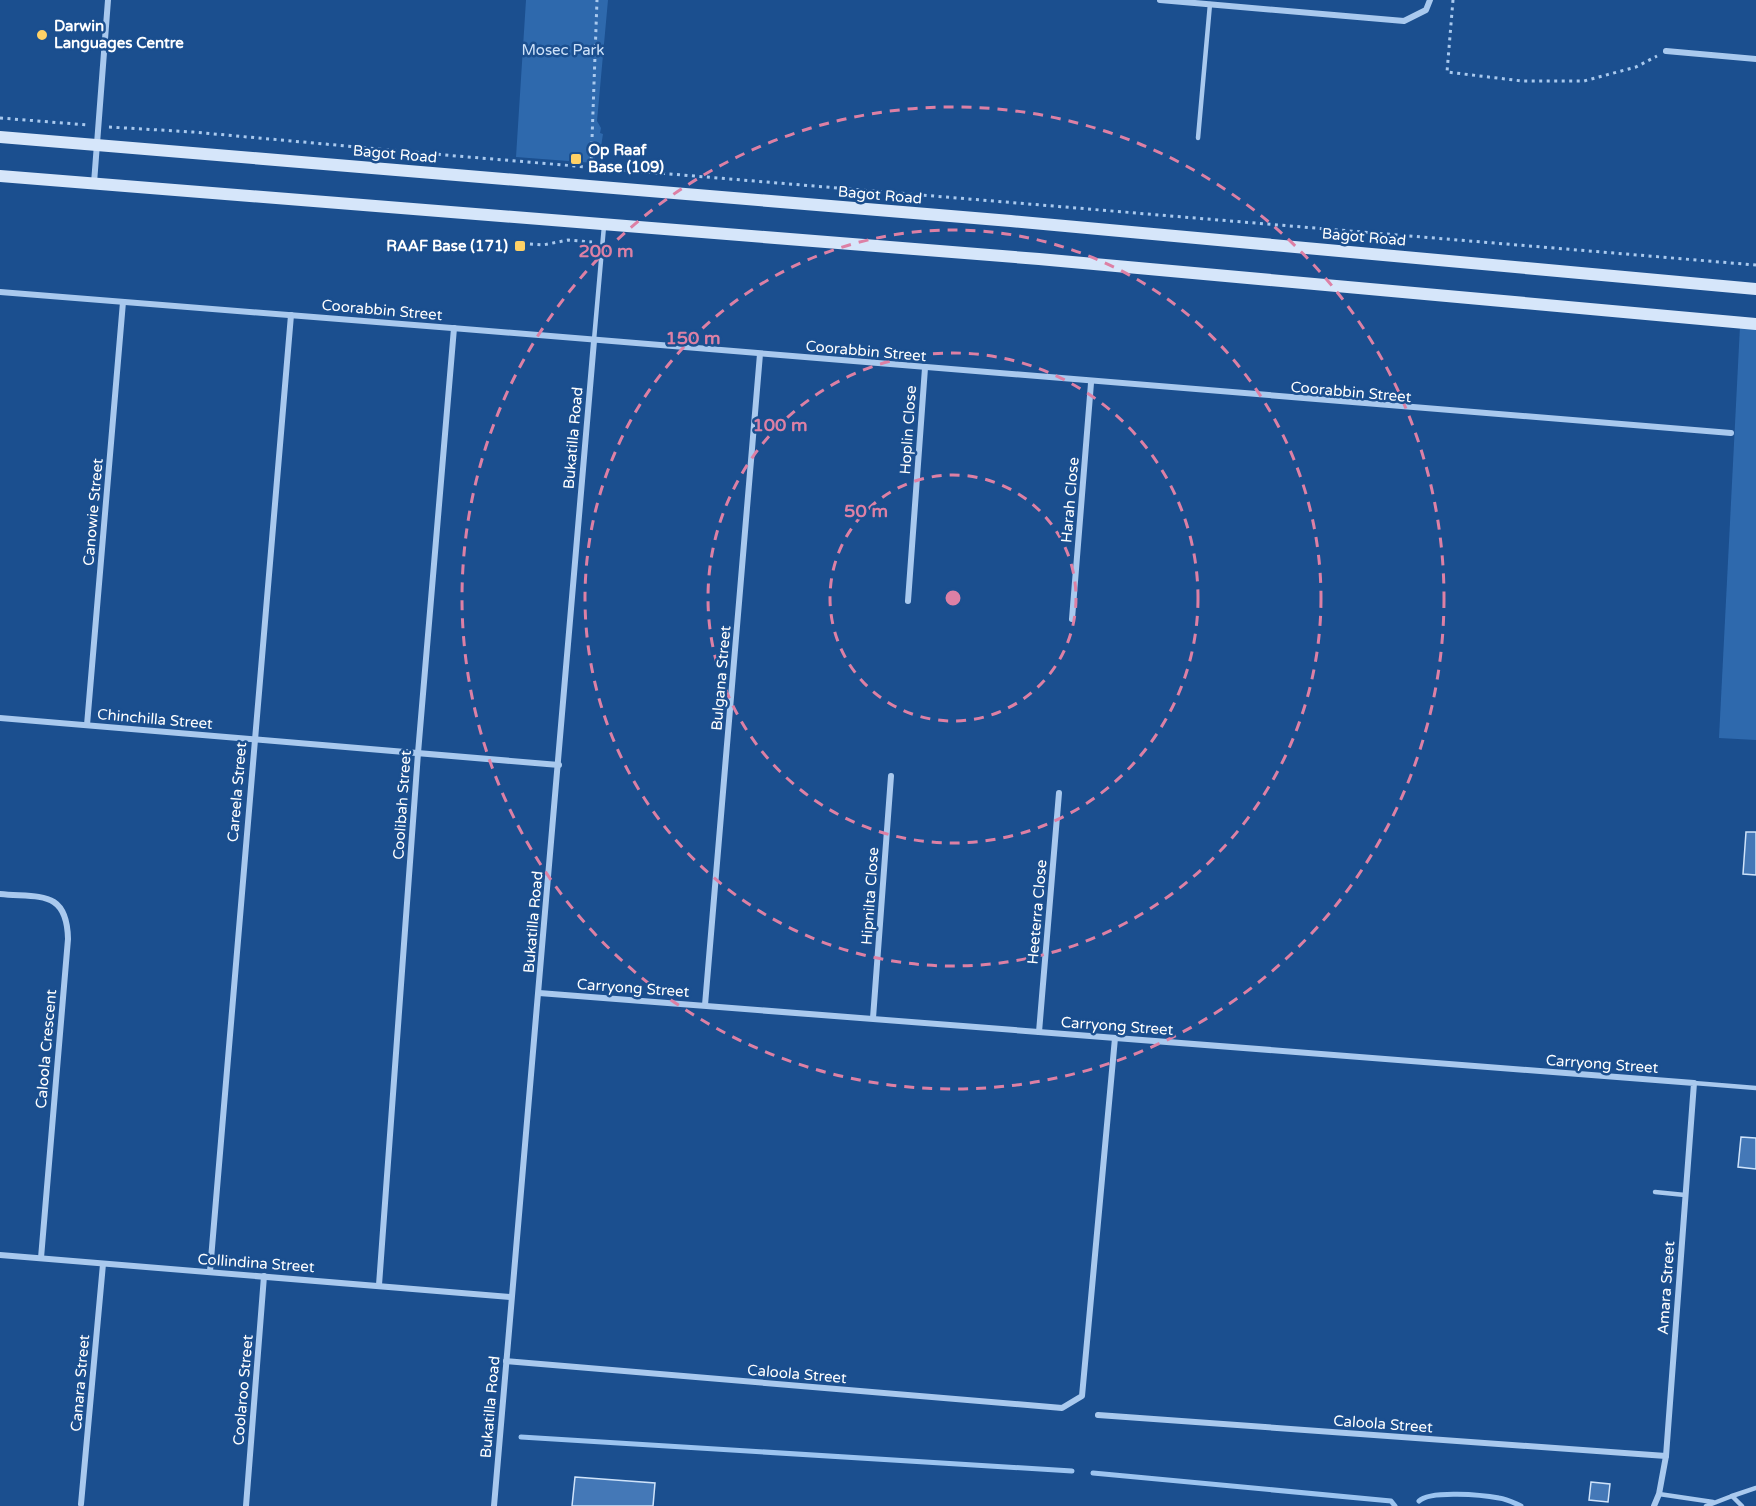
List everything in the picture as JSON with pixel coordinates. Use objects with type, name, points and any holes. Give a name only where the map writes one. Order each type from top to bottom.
[{"type":"main road","name":"Bagot Road","points":[[0,137],[632,188],[1756,289]]},
{"type":"main road","points":[[0,176],[1039,259],[1756,324]]},
{"type":"street","points":[[94,183],[108,0]]},
{"type":"street","points":[[1160,0],[1404,21],[1426,10],[1430,0]]},
{"type":"street","points":[[1666,51],[1756,59]]},
{"type":"street","name":"Coorabbin Street","points":[[0,292],[1482,415],[1731,433]]},
{"type":"street","name":"Canowie Street","points":[[87,725],[123,302]]},
{"type":"street","name":"Careela Street","points":[[210,1271],[253,740],[291,315]]},
{"type":"street","name":"Coolibah Street","points":[[379,1285],[418,753],[454,328]]},
{"type":"street","name":"Bukatilla Road","points":[[494,1506],[594,341]]},
{"type":"street","name":"Bulgana Street","points":[[705,1005],[760,354]]},
{"type":"street","name":"Hoplin Close","points":[[908,601],[925,368]]},
{"type":"street","name":"Harah Close","points":[[1072,619],[1091,383]]},
{"type":"street","name":"Chinchilla Street","points":[[0,718],[559,765]]},
{"type":"street","name":"Hipnilta Close","points":[[873,1018],[891,776]]},
{"type":"street","name":"Heeterra Close","points":[[1039,1032],[1059,793]]},
{"type":"street","name":"Caloola Crescent","points":[[0,894],[46,898],[61,906],[68,922],[41,1258]]},
{"type":"street","name":"Carryong Street","points":[[539,993],[1694,1083]]},
{"type":"street","name":"Caloola Street","points":[[506,1361],[1062,1408],[1082,1396],[1115,1038]]},
{"type":"street","name":"Amara Street","points":[[1654,1506],[1659,1494],[1666,1456],[1694,1083]]},
{"type":"street","name":"Collindina Street","points":[[0,1255],[511,1297]]},
{"type":"street","name":"Canara Street","points":[[81,1504],[103,1264]]},
{"type":"street","name":"Coolaroo Street","points":[[246,1506],[264,1276]]},
{"type":"street","name":"Caloola Street","points":[[1098,1415],[1666,1456]]},
{"type":"lane","points":[[1198,138],[1209,4]]},
{"type":"lane","points":[[594,341],[604,224]]},
{"type":"lane","points":[[1694,1083],[1756,1088]]},
{"type":"lane","points":[[1654,1192],[1685,1195]]},
{"type":"lane","points":[[1706,1506],[1756,1488]]},
{"type":"lane","points":[[1659,1494],[1713,1502]]},
{"type":"lane","points":[[1732,1496],[1742,1506]]},
{"type":"path","points":[[591,168],[597,0]]},
{"type":"path","points":[[1453,0],[1447,72],[1522,81],[1584,81],[1636,67],[1666,51]]},
{"type":"path","points":[[0,118],[193,132],[591,168],[1756,265]]},
{"type":"path","points":[[515,243],[543,245],[568,240],[603,243]]},
{"type":"green space","name":"Mosec Park","points":[[526,0],[608,0],[597,121],[601,128],[600,133],[603,134],[600,153],[595,156],[594,163],[516,157]]},
{"type":"green space","points":[[1740,326],[1756,328],[1756,740],[1719,738]]},
{"type":"building","points":[[1746,832],[1756,832],[1756,875],[1743,874]]},
{"type":"building","points":[[1741,1137],[1756,1138],[1756,1169],[1738,1167]]},
{"type":"building","points":[[575,1477],[655,1483],[653,1506],[572,1506]]},
{"type":"building","points":[[1591,1482],[1610,1484],[1608,1502],[1589,1500]]},
{"type":"waterway","points":[[521,1437],[1072,1471]]},
{"type":"waterway","points":[[1093,1473],[1391,1501],[1395,1506]]},
{"type":"waterway","points":[[1419,1501],[1434,1495],[1470,1495],[1502,1499],[1521,1506]]},
{"type":"place","name":"Darwin Languages Centre","points":[[42,35]]},
{"type":"place","name":"Op Raaf Base (109)","points":[[576,159]]},
{"type":"place","name":"RAAF Base (171)","points":[[520,246]]}]
